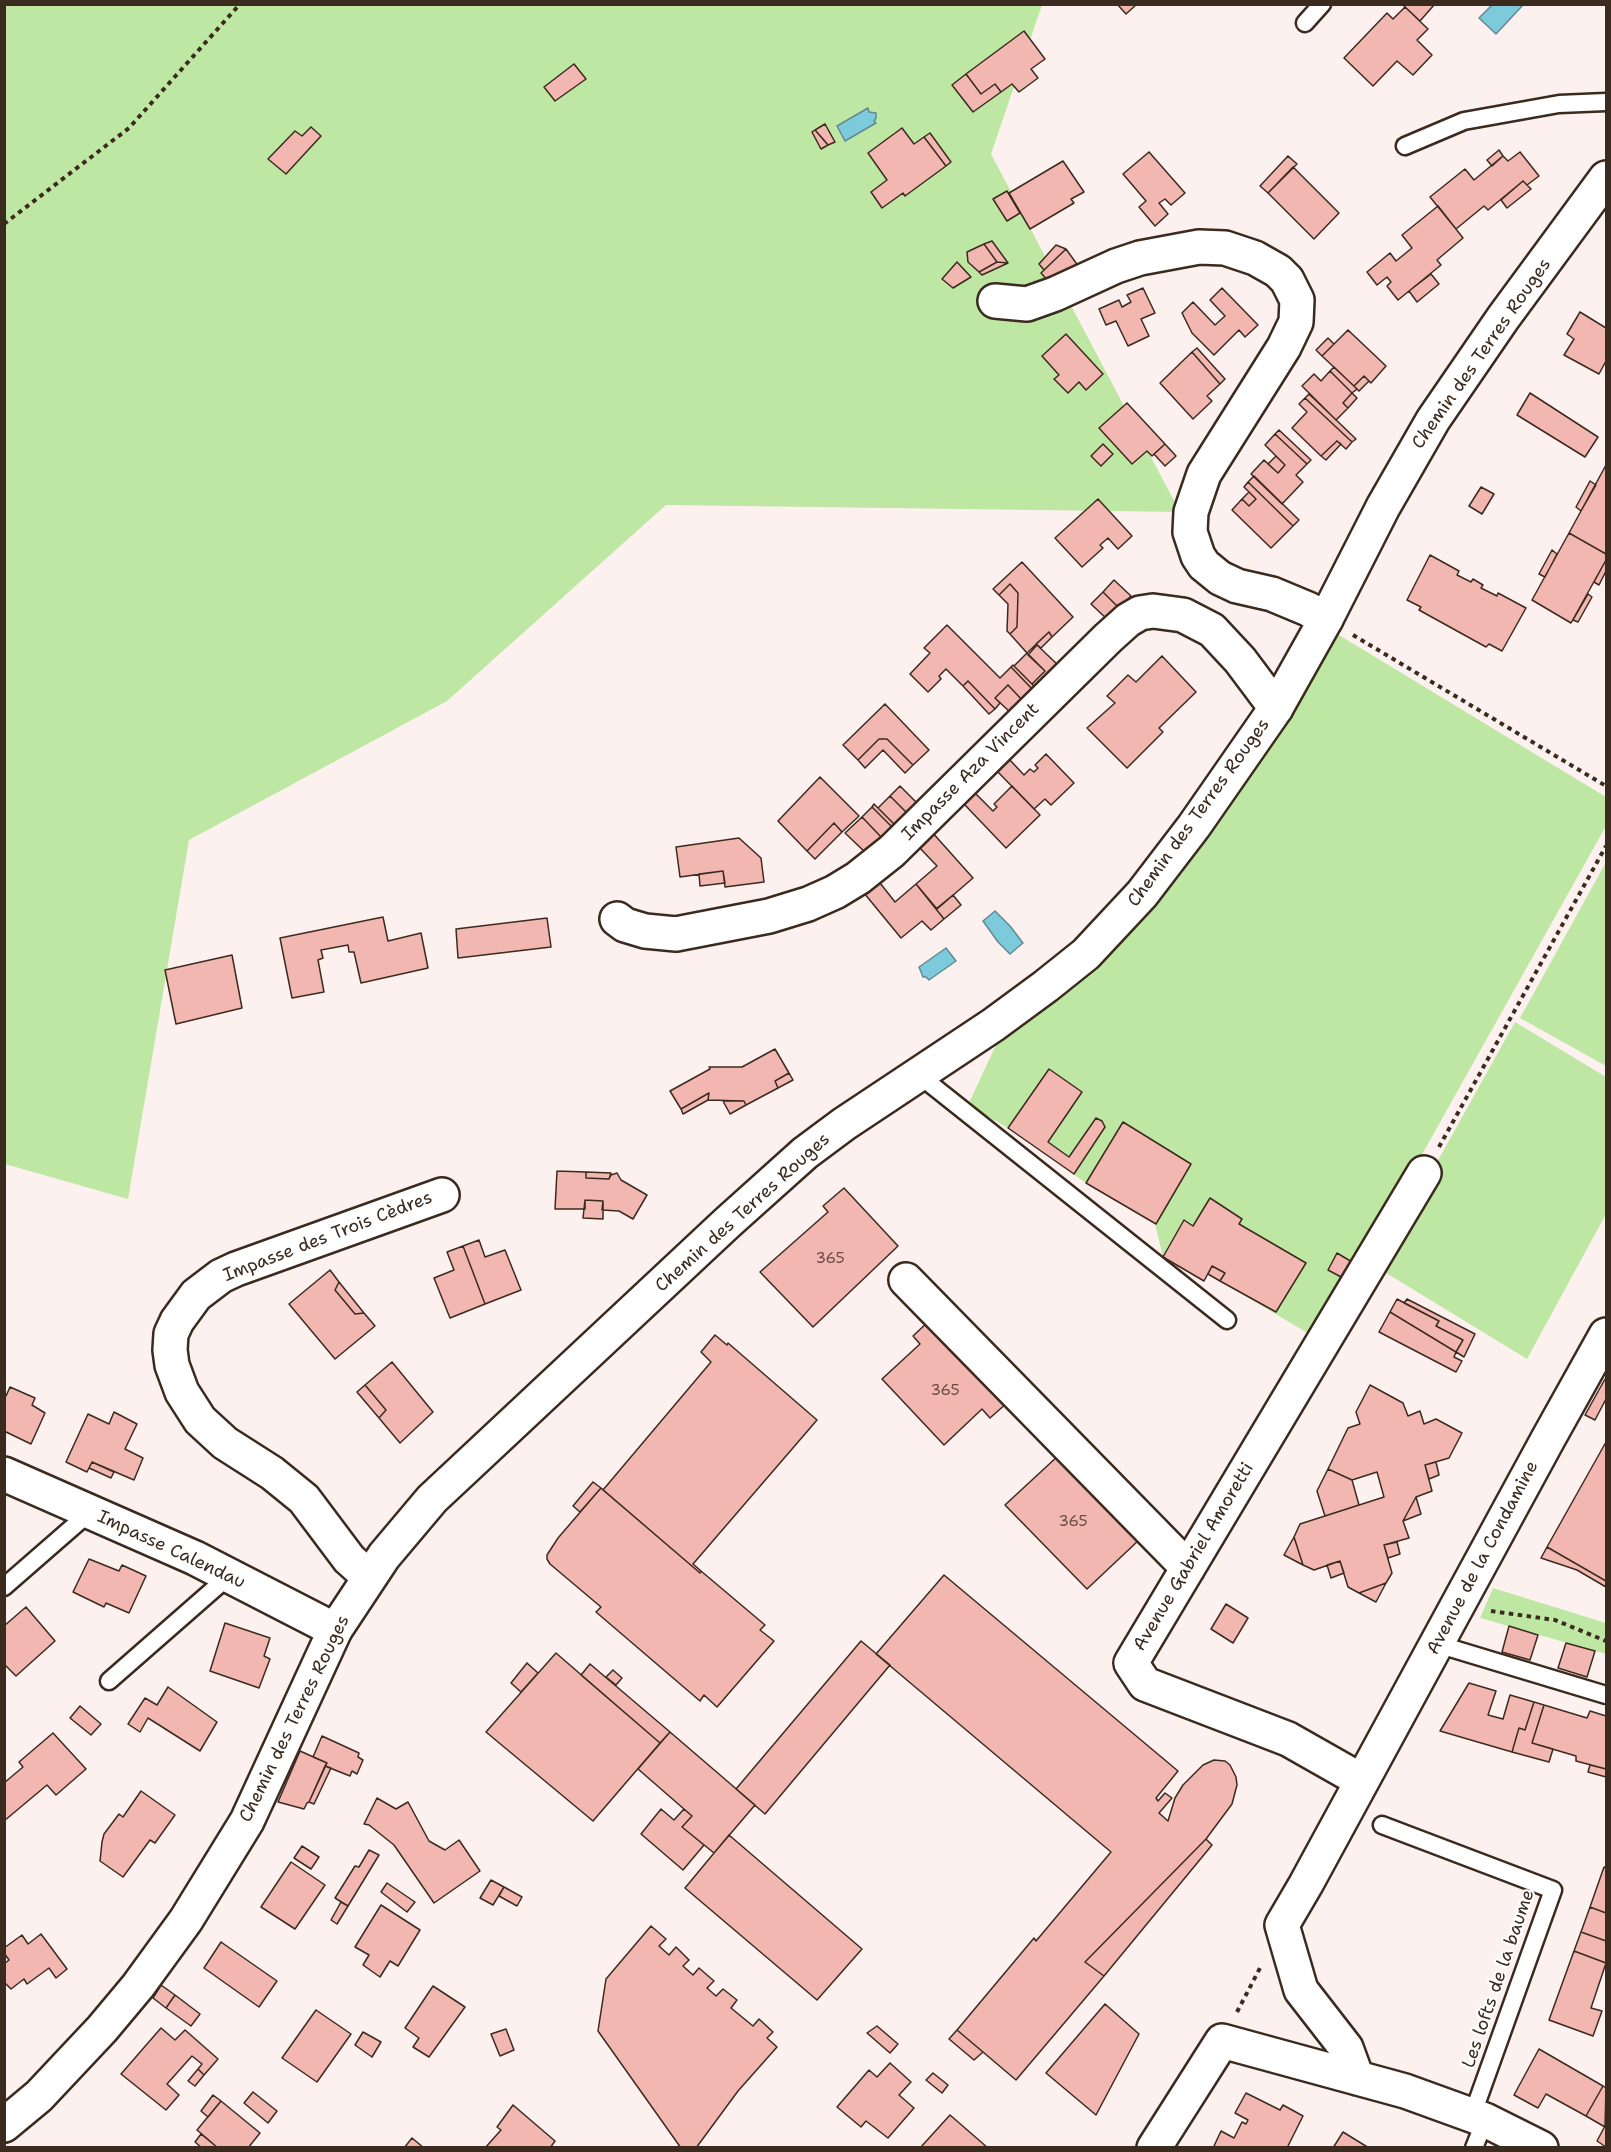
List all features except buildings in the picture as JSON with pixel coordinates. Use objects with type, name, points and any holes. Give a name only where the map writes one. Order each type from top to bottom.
[{"type":"street","name":"Chemin des Terres Rouges","points":[[4,2125],[39,2096],[102,2029],[138,1986],[186,1920],[247,1821],[335,1630],[369,1576],[396,1540],[432,1499],[759,1193],[806,1153],[844,1124],[919,1075],[1046,986],[1086,954],[1121,918],[1168,860],[1276,708],[1326,620],[1383,507],[1432,420],[1606,178]]},
{"type":"street","points":[[996,301],[1027,304],[1140,258],[1199,247],[1225,248],[1255,258],[1278,271],[1287,280],[1297,300],[1296,322],[1279,356],[1204,474],[1191,512],[1190,532],[1198,556],[1204,565],[1220,578],[1237,586],[1259,590],[1288,600],[1326,620]]},
{"type":"street","name":"Impasse Aza Vincent","points":[[617,919],[645,931],[676,934],[769,916],[808,904],[835,892],[858,878],[892,851],[1108,638],[1128,620],[1140,614],[1153,611],[1183,615],[1212,630],[1240,660],[1276,708]]},
{"type":"street","name":"Avenue Gabriel Amoretti","points":[[1362,1781],[1288,1739],[1145,1684],[1131,1663],[1424,1173]]},
{"type":"street","name":"Impasse des Trois Cèdres","points":[[369,1576],[349,1559],[304,1499],[280,1478],[225,1443],[200,1420],[182,1392],[172,1365],[171,1334],[177,1321],[196,1295],[221,1276],[442,1195]]},
{"type":"street","points":[[906,1280],[1188,1568]]},
{"type":"street","name":"Avenue de la Condamine","points":[[1362,1781],[1606,1335]]},
{"type":"street","name":"Impasse Calendau","points":[[4,1474],[169,1546],[335,1630]]},
{"type":"street","points":[[1357,2078],[1346,2048],[1300,1990],[1282,1925],[1362,1781]]},
{"type":"street","points":[[1154,2148],[1222,2041],[1405,2091],[1477,2128],[1540,2148]]},
{"type":"lane","points":[[1305,23],[1322,4]]},
{"type":"lane","points":[[1405,146],[1449,127],[1487,116],[1559,104],[1606,102]]},
{"type":"lane","points":[[919,1075],[1227,1320]]},
{"type":"lane","points":[[4,1587],[90,1512]]},
{"type":"lane","points":[[109,1681],[230,1575]]},
{"type":"lane","points":[[1437,1644],[1606,1695]]},
{"type":"lane","name":"Les lofts de la baume","points":[[1382,1825],[1553,1890],[1477,2128]]},
{"type":"path","points":[[4,224],[129,128],[240,4]]},
{"type":"path","points":[[1326,620],[1606,786]]},
{"type":"path","points":[[1424,1173],[1606,846]]},
{"type":"path","points":[[1481,1610],[1555,1620],[1606,1641]]},
{"type":"path","points":[[1222,2041],[1282,1925]]},
{"type":"green space","points":[[4,5],[1042,5],[991,154],[1180,512],[666,505],[447,701],[189,840],[128,1199],[5,1164]]},
{"type":"green space","points":[[1334,632],[1606,797],[1606,826],[1373,1242],[1316,1338],[1208,1274],[1204,1281],[1163,1257],[1155,1224],[1086,1183],[1008,1128],[968,1105],[1001,1034],[1113,951],[1268,747]]},
{"type":"green space","points":[[1606,862],[1606,1066],[1520,1018]]},
{"type":"green space","points":[[1515,1022],[1606,1077],[1606,1214],[1527,1359],[1378,1268]]},
{"type":"green space","points":[[1493,1588],[1606,1623],[1606,1654],[1480,1618]]},
{"type":"water","points":[[1492,5],[1523,5],[1496,34],[1479,18]]},
{"type":"water","points":[[868,108],[869,112],[876,113],[874,121],[876,123],[845,141],[837,126]]},
{"type":"water","points":[[995,911],[1023,943],[1010,954],[983,921]]},
{"type":"water","points":[[946,948],[956,961],[929,980],[923,977],[919,967]]}]
